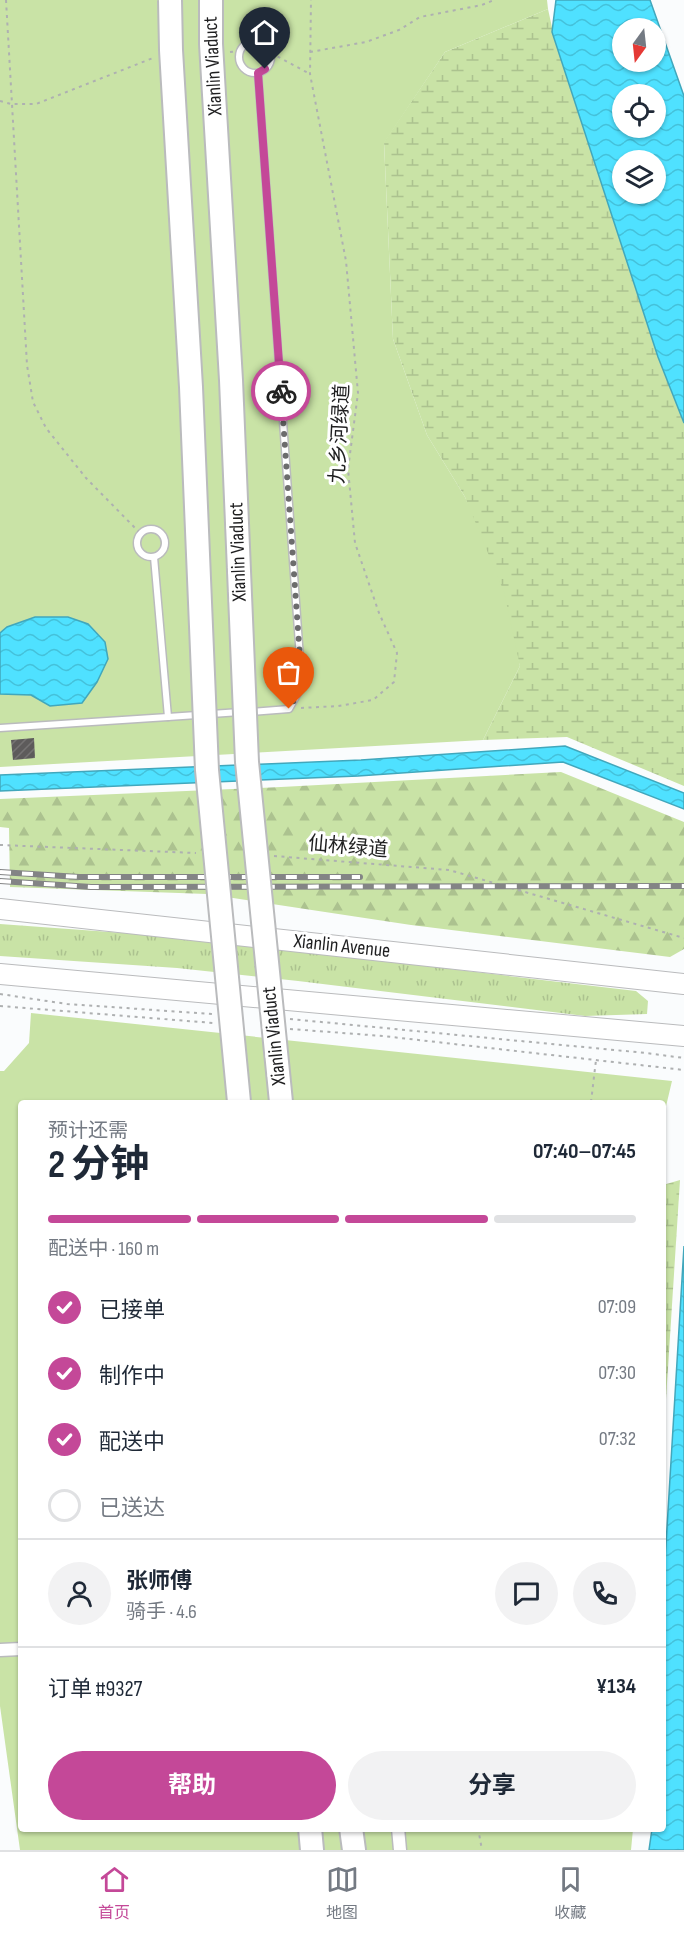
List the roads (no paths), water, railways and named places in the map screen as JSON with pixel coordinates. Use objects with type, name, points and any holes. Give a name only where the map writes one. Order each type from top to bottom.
[{"type":"highway","name":"Xianlin Viaduct","points":[[170,0],[171,61],[191,399],[207,770],[239,1100]]},
{"type":"highway","name":"Xianlin Viaduct","points":[[211,0],[211,44],[231,380],[247,762],[280,1100]]},
{"type":"highway","points":[[310,1832],[312,1850]]},
{"type":"highway","points":[[352,1832],[354,1850]]},
{"type":"main road","name":"Xianlin Avenue","points":[[0,909],[684,984]]},
{"type":"main road","points":[[0,974],[684,1036]]},
{"type":"street","points":[[0,1650],[18,1649]]},
{"type":"street","points":[[398,1832],[400,1850]]},
{"type":"lane","points":[[255,40],[265,44],[271,53],[268,66],[258,73],[251,72],[240,64],[239,51],[246,43],[255,40]]},
{"type":"lane","points":[[0,728],[289,709],[302,686],[258,73]]},
{"type":"lane","points":[[154,529],[164,538],[165,547],[154,557],[145,556],[138,550],[136,541],[144,530],[154,529]]},
{"type":"lane","points":[[154,557],[168,717]]},
{"type":"water","points":[[556,0],[650,0],[656,18],[612,18],[612,72],[666,72],[666,45],[684,96],[684,423],[658,357],[552,32]]},
{"type":"water","points":[[35,617],[68,617],[88,624],[105,642],[108,659],[97,682],[82,703],[50,706],[31,695],[0,694],[0,633],[7,627]]},
{"type":"water","points":[[565,746],[684,793],[684,809],[563,762],[358,776],[0,791],[0,775],[361,760]]},
{"type":"water","points":[[684,1246],[684,1850],[649,1850],[652,1832],[666,1832],[666,1544]]},
{"type":"railway","points":[[0,872],[79,877],[360,877]]},
{"type":"railway","points":[[0,881],[91,887],[684,886]]}]
